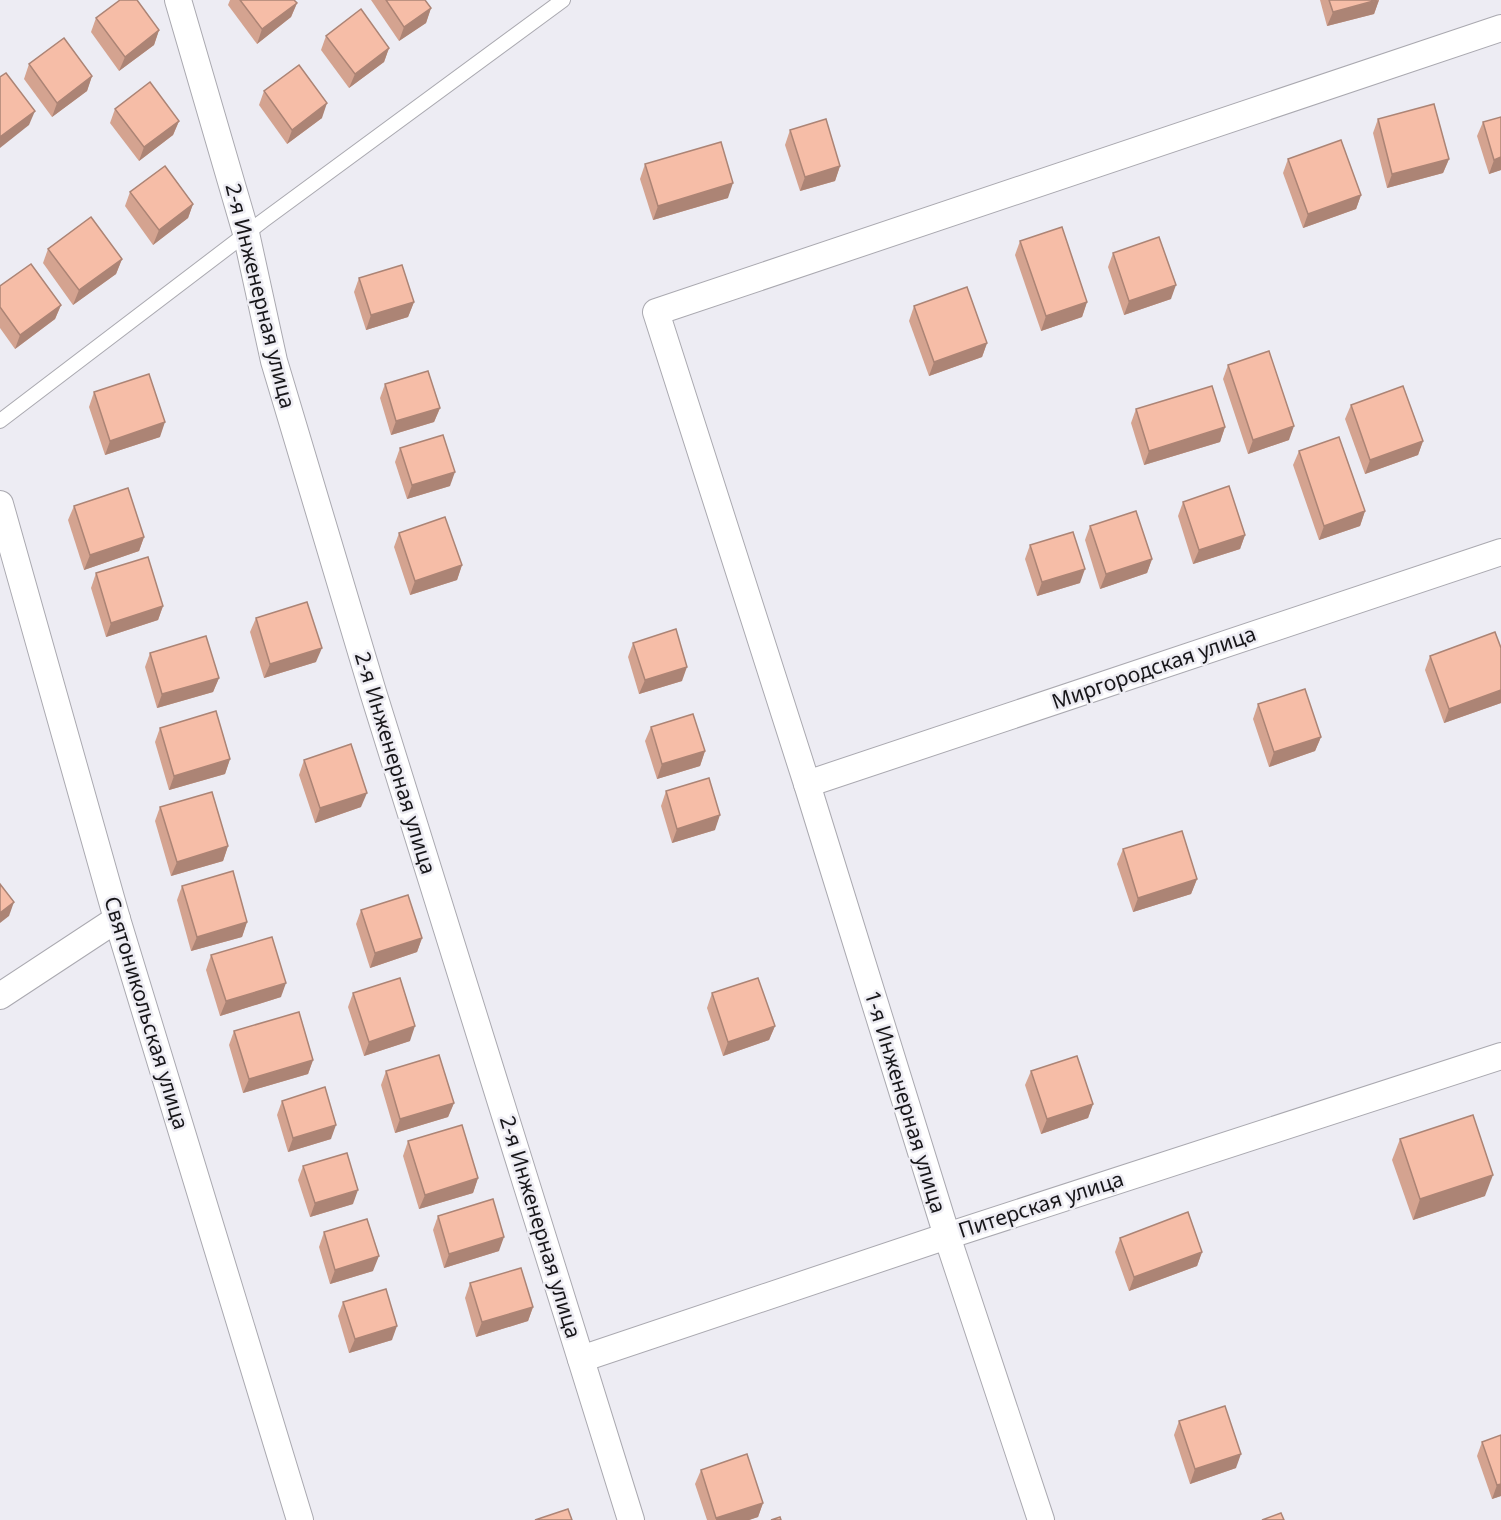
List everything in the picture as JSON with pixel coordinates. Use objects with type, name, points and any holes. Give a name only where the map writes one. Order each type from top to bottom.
[{"type":"street","name":"2-я Инженерная улица","points":[[178,0],[246,233],[274,361],[377,704],[632,1520]]},
{"type":"street","name":"1-я Инженерная улица","points":[[1041,1520],[947,1236],[807,784],[656,312],[1501,28]]},
{"type":"street","name":"Святоникольская улица","points":[[0,504],[117,919],[300,1520]]},
{"type":"street","name":"Миргородская улица","points":[[807,784],[1501,552]]},
{"type":"street","points":[[0,996],[117,919]]},
{"type":"street","name":"Питерская улица","points":[[581,1359],[947,1236],[1501,1056]]},
{"type":"lane","points":[[0,421],[246,233],[563,0]]},
{"type":"building","points":[[120,0],[137,0],[159,30],[125,57],[96,18]]},
{"type":"building","points":[[240,0],[294,0],[297,3],[262,29]]},
{"type":"building","points":[[386,0],[425,0],[431,8],[404,27]]},
{"type":"building","points":[[1329,0],[1377,0],[1333,12]]},
{"type":"building","points":[[361,9],[389,48],[355,74],[326,36]]},
{"type":"building","points":[[64,38],[92,76],[57,103],[29,64]]},
{"type":"building","points":[[299,65],[327,103],[292,130],[264,91]]},
{"type":"building","points":[[6,73],[35,111],[0,137],[0,77]]},
{"type":"building","points":[[150,82],[179,121],[144,147],[115,109]]},
{"type":"building","points":[[1434,104],[1449,159],[1392,174],[1378,119]]},
{"type":"building","points":[[1501,117],[1501,157],[1494,160],[1483,122]]},
{"type":"building","points":[[826,119],[840,166],[805,177],[790,130]]},
{"type":"building","points":[[1341,140],[1361,195],[1308,214],[1288,159]]},
{"type":"building","points":[[721,142],[733,183],[658,206],[645,164]]},
{"type":"building","points":[[165,166],[193,204],[159,230],[130,192]]},
{"type":"building","points":[[91,217],[122,259],[79,290],[48,249]]},
{"type":"building","points":[[1062,227],[1087,302],[1046,316],[1020,241]]},
{"type":"building","points":[[1159,237],[1176,285],[1129,301],[1113,253]]},
{"type":"building","points":[[31,264],[61,305],[20,335],[0,307],[0,286]]},
{"type":"building","points":[[402,265],[414,302],[371,315],[359,278]]},
{"type":"building","points":[[967,287],[987,343],[934,362],[914,306]]},
{"type":"building","points":[[1269,351],[1294,426],[1253,440],[1228,365]]},
{"type":"building","points":[[428,371],[440,408],[396,421],[385,384]]},
{"type":"building","points":[[149,374],[165,422],[110,441],[94,392]]},
{"type":"building","points":[[1212,386],[1225,427],[1149,451],[1136,409]]},
{"type":"building","points":[[1403,386],[1423,441],[1370,460],[1351,405]]},
{"type":"building","points":[[443,435],[455,472],[412,485],[400,448]]},
{"type":"building","points":[[1339,437],[1365,511],[1324,526],[1299,451]]},
{"type":"building","points":[[1229,486],[1245,535],[1199,550],[1183,502]]},
{"type":"building","points":[[128,488],[144,537],[90,555],[74,506]]},
{"type":"building","points":[[1136,511],[1152,559],[1106,574],[1090,526]]},
{"type":"building","points":[[445,517],[462,565],[415,581],[399,533]]},
{"type":"building","points":[[1073,532],[1085,569],[1042,582],[1030,545]]},
{"type":"building","points":[[148,557],[163,606],[111,623],[96,573]]},
{"type":"building","points":[[307,602],[322,648],[270,664],[256,618]]},
{"type":"building","points":[[676,629],[687,667],[645,680],[633,643]]},
{"type":"building","points":[[1495,632],[1501,648],[1501,690],[1449,709],[1430,656]]},
{"type":"building","points":[[206,636],[219,678],[162,694],[150,653]]},
{"type":"building","points":[[1305,689],[1321,737],[1274,752],[1258,704]]},
{"type":"building","points":[[216,711],[230,759],[174,776],[160,728]]},
{"type":"building","points":[[693,714],[705,751],[662,764],[651,727]]},
{"type":"building","points":[[351,744],[367,793],[320,808],[304,760]]},
{"type":"building","points":[[709,778],[720,815],[677,829],[666,791]]},
{"type":"building","points":[[212,792],[228,846],[177,862],[160,807]]},
{"type":"building","points":[[1182,831],[1197,879],[1138,898],[1123,849]]},
{"type":"building","points":[[233,871],[247,922],[197,937],[182,886]]},
{"type":"building","points":[[0,884],[14,902],[0,913]]},
{"type":"building","points":[[408,895],[422,938],[375,953],[361,910]]},
{"type":"building","points":[[272,937],[286,983],[226,1001],[211,955]]},
{"type":"building","points":[[400,978],[415,1026],[369,1042],[353,993]]},
{"type":"building","points":[[758,978],[775,1026],[728,1042],[712,993]]},
{"type":"building","points":[[299,1012],[313,1060],[249,1079],[234,1031]]},
{"type":"building","points":[[439,1055],[454,1103],[400,1119],[386,1071]]},
{"type":"building","points":[[1077,1056],[1093,1104],[1047,1119],[1031,1071]]},
{"type":"building","points":[[325,1087],[336,1125],[293,1138],[282,1101]]},
{"type":"building","points":[[1473,1115],[1493,1175],[1420,1199],[1400,1139]]},
{"type":"building","points":[[462,1125],[478,1178],[425,1195],[408,1141]]},
{"type":"building","points":[[347,1153],[358,1190],[315,1203],[303,1166]]},
{"type":"building","points":[[493,1199],[504,1237],[449,1254],[438,1216]]},
{"type":"building","points":[[1188,1212],[1202,1252],[1134,1277],[1120,1238]]},
{"type":"building","points":[[367,1219],[379,1256],[335,1270],[324,1232]]},
{"type":"building","points":[[521,1268],[533,1307],[482,1322],[470,1283]]},
{"type":"building","points":[[386,1289],[397,1326],[355,1339],[343,1302]]},
{"type":"building","points":[[1225,1406],[1241,1454],[1195,1469],[1179,1421]]},
{"type":"building","points":[[1501,1435],[1501,1484],[1497,1485],[1482,1442]]},
{"type":"building","points":[[747,1454],[763,1503],[716,1518],[701,1470]]},
{"type":"building","points":[[568,1509],[572,1520],[535,1520]]},
{"type":"building","points":[[1281,1513],[1284,1520],[1262,1520]]}]
